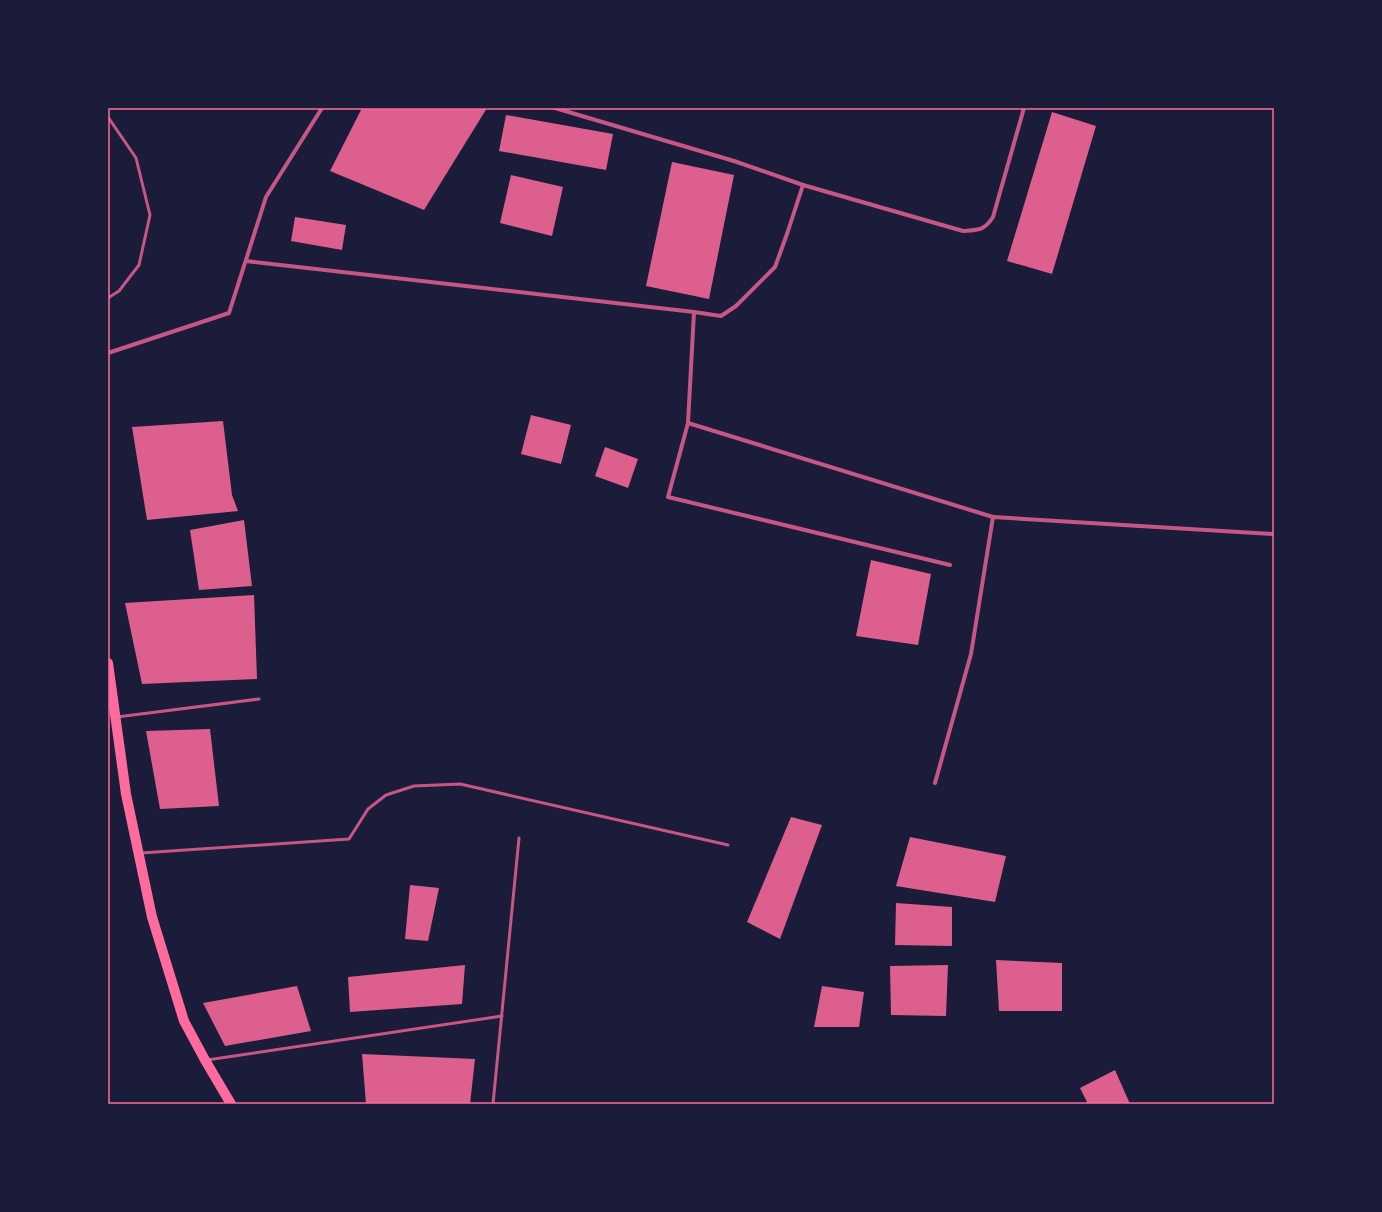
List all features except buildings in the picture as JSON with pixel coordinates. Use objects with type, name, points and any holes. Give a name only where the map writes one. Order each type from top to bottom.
[{"type":"main road","points":[[108,663],[126,794],[152,917],[184,1021],[231,1104]]},
{"type":"street","points":[[108,353],[229,313],[266,198],[322,108]]},
{"type":"street","points":[[555,108],[963,231],[982,230],[989,224],[993,217],[1024,108]]},
{"type":"street","points":[[246,261],[721,316],[736,306],[775,267],[803,184]]},
{"type":"street","points":[[694,312],[688,423],[668,497],[950,565]]},
{"type":"street","points":[[688,423],[993,517],[1274,534]]},
{"type":"street","points":[[935,783],[970,654],[993,517]]},
{"type":"lane","points":[[108,117],[136,158],[150,215],[139,265],[119,292],[108,298]]},
{"type":"lane","points":[[116,717],[259,699]]},
{"type":"lane","points":[[139,853],[349,839],[368,809],[386,795],[414,786],[460,784],[728,845]]},
{"type":"lane","points":[[493,1104],[519,838]]},
{"type":"lane","points":[[205,1060],[502,1016]]}]
